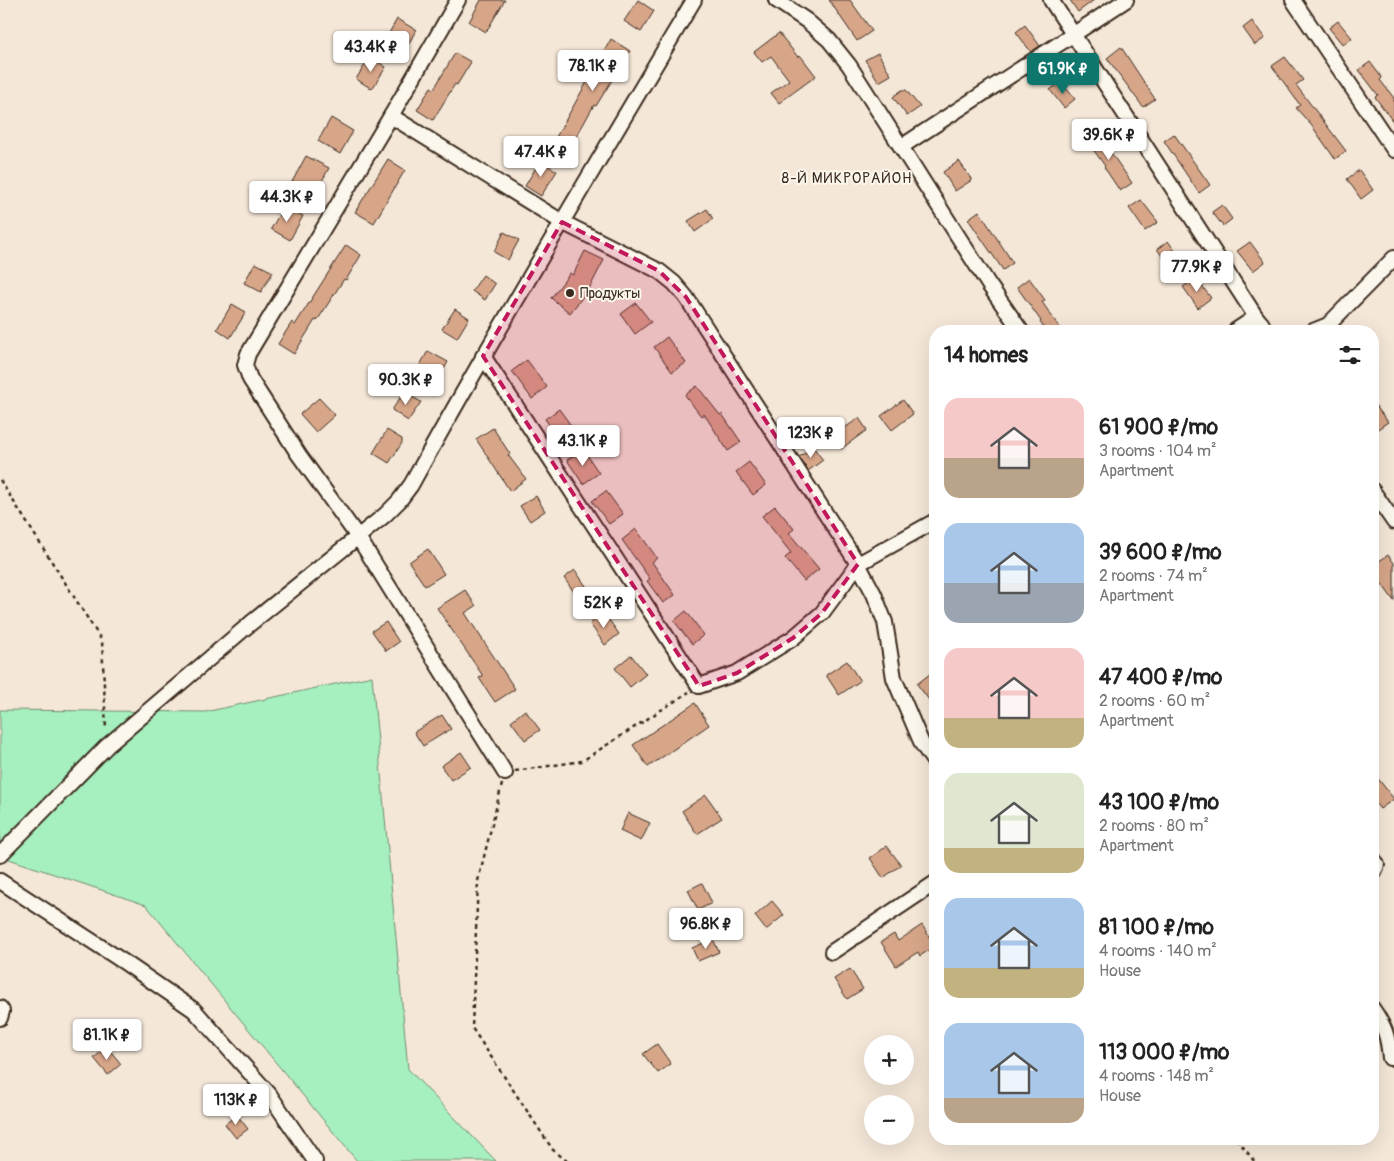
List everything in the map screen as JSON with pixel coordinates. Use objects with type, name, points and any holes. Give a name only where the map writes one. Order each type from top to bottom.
[{"type":"street","points":[[458,0],[391,116],[248,354],[245,365],[250,379],[299,454],[358,537],[505,772]]},
{"type":"street","points":[[0,855],[107,746],[251,623],[400,501],[411,485],[483,356],[694,0]]},
{"type":"street","points":[[776,0],[808,20],[829,40],[849,65],[989,285],[1018,325]]},
{"type":"street","points":[[1051,0],[1262,325]]},
{"type":"street","points":[[901,147],[1126,0]]},
{"type":"street","points":[[1293,0],[1394,150]]},
{"type":"street","points":[[391,116],[562,222],[659,271],[674,282],[686,297],[858,564],[874,594],[885,622],[894,678],[922,744],[929,754]]},
{"type":"street","points":[[1328,325],[1394,258]]},
{"type":"street","points":[[1244,325],[1256,317]]},
{"type":"street","points":[[483,356],[698,686],[737,673],[793,638],[822,613],[858,564],[929,524]]},
{"type":"street","points":[[1379,500],[1394,522]]},
{"type":"street","points":[[0,881],[194,1010],[269,1094],[315,1161]]},
{"type":"street","points":[[832,952],[929,887]]},
{"type":"street","points":[[0,1008],[2,1011],[0,1018]]},
{"type":"street","points":[[1379,1018],[1388,1038],[1390,1058]]},
{"type":"path","points":[[0,480],[102,641],[107,746]]},
{"type":"path","points":[[567,1161],[553,1150],[472,1028],[478,881],[505,772],[582,761],[698,686]]},
{"type":"path","points":[[1242,1145],[1254,1161]]},
{"type":"highlighted area","points":[[562,222],[659,271],[686,297],[858,564],[822,613],[793,638],[737,673],[699,686],[483,356]]},
{"type":"green space","points":[[372,676],[408,1069],[496,1161],[357,1161],[146,905],[0,856],[0,710],[205,712]]},
{"type":"building","points":[[481,0],[505,0],[486,32],[469,22]]},
{"type":"building","points":[[638,0],[654,11],[641,32],[624,21]]},
{"type":"building","points":[[829,0],[850,0],[872,31],[857,41]]},
{"type":"building","points":[[1070,0],[1094,0],[1078,12]]},
{"type":"building","points":[[397,19],[416,30],[404,53],[384,42]]},
{"type":"building","points":[[1252,21],[1265,38],[1255,45],[1243,28]]},
{"type":"building","points":[[1338,21],[1352,38],[1343,45],[1329,28]]},
{"type":"building","points":[[1025,25],[1040,46],[1031,52],[1016,32]]},
{"type":"building","points":[[779,33],[798,57],[800,55],[816,76],[779,103],[771,93],[789,80],[771,56],[762,62],[754,52]]},
{"type":"building","points":[[611,39],[630,51],[596,106],[594,105],[570,148],[555,139]]},
{"type":"building","points":[[1121,47],[1155,99],[1143,107],[1107,58]]},
{"type":"building","points":[[455,53],[471,62],[433,120],[417,110],[431,87],[434,89]]},
{"type":"building","points":[[878,53],[891,75],[879,82],[865,60]]},
{"type":"building","points":[[370,57],[386,67],[372,89],[356,79]]},
{"type":"building","points":[[1285,57],[1303,80],[1296,85],[1346,151],[1335,159],[1312,126],[1296,108],[1300,105],[1272,66]]},
{"type":"building","points":[[1370,62],[1382,78],[1380,80],[1394,98],[1394,123],[1375,97],[1378,95],[1359,70]]},
{"type":"building","points":[[1061,82],[1075,99],[1064,108],[1050,90]]},
{"type":"building","points":[[902,90],[906,90],[920,107],[907,116],[893,97]]},
{"type":"building","points":[[331,118],[353,131],[340,154],[318,141]]},
{"type":"building","points":[[1095,130],[1132,183],[1120,191],[1085,138]]},
{"type":"building","points":[[1174,134],[1210,185],[1199,193],[1164,141]]},
{"type":"building","points":[[306,156],[329,168],[315,194],[292,182]]},
{"type":"building","points":[[388,159],[405,170],[374,223],[355,212]]},
{"type":"building","points":[[540,161],[557,171],[541,196],[525,186]]},
{"type":"building","points":[[959,161],[972,180],[955,191],[943,172]]},
{"type":"building","points":[[1359,170],[1373,190],[1361,199],[1347,179]]},
{"type":"building","points":[[1141,200],[1158,222],[1145,231],[1129,208]]},
{"type":"building","points":[[1222,205],[1232,219],[1223,226],[1212,212]]},
{"type":"building","points":[[284,206],[303,216],[290,240],[271,229]]},
{"type":"building","points":[[707,209],[713,219],[695,232],[688,221]]},
{"type":"building","points":[[979,211],[1013,263],[1003,270],[968,219]]},
{"type":"building","points":[[504,232],[519,240],[508,260],[494,252]]},
{"type":"building","points":[[1168,241],[1182,261],[1171,268],[1157,249]]},
{"type":"building","points":[[1250,242],[1265,262],[1253,271],[1237,251]]},
{"type":"building","points":[[346,245],[361,255],[317,321],[315,320],[294,354],[278,344],[292,322],[295,325]]},
{"type":"building","points":[[585,251],[604,260],[589,289],[570,313],[551,298],[570,273],[573,275]]},
{"type":"building","points":[[255,263],[273,272],[261,292],[244,283]]},
{"type":"building","points":[[483,275],[495,284],[485,300],[472,291]]},
{"type":"building","points":[[1029,278],[1045,300],[1042,302],[1058,325],[1042,325],[1017,287]]},
{"type":"building","points":[[1196,278],[1211,298],[1198,308],[1183,287]]},
{"type":"building","points":[[636,303],[651,322],[635,334],[621,314]]},
{"type":"building","points":[[232,304],[246,312],[230,338],[217,329]]},
{"type":"building","points":[[455,309],[469,318],[457,338],[442,329]]},
{"type":"building","points":[[667,337],[686,363],[672,372],[654,347]]},
{"type":"building","points":[[428,351],[448,362],[436,383],[416,372]]},
{"type":"building","points":[[527,360],[547,387],[532,399],[512,371]]},
{"type":"building","points":[[697,386],[720,415],[722,414],[741,442],[728,451],[704,414],[701,416],[685,395]]},
{"type":"building","points":[[404,392],[421,402],[408,421],[392,410]]},
{"type":"building","points":[[319,398],[335,415],[316,432],[300,414]]},
{"type":"building","points":[[903,400],[913,414],[892,430],[881,416]]},
{"type":"building","points":[[559,409],[575,431],[561,441],[545,419]]},
{"type":"building","points":[[1379,410],[1388,422],[1379,428]]},
{"type":"building","points":[[859,418],[867,430],[841,449],[832,437]]},
{"type":"building","points":[[493,428],[510,454],[508,455],[526,479],[510,491],[476,439]]},
{"type":"building","points":[[387,430],[402,439],[402,443],[389,463],[373,453]]},
{"type":"building","points":[[813,447],[823,460],[808,471],[799,457]]},
{"type":"building","points":[[583,449],[599,473],[583,484],[567,460]]},
{"type":"building","points":[[749,462],[766,485],[753,495],[736,472]]},
{"type":"building","points":[[606,491],[623,514],[609,524],[592,501]]},
{"type":"building","points":[[536,496],[545,511],[530,521],[520,506]]},
{"type":"building","points":[[775,506],[794,529],[789,533],[819,569],[804,581],[785,558],[791,553],[762,516]]},
{"type":"building","points":[[636,529],[657,558],[652,562],[675,595],[663,603],[647,581],[650,579],[622,540]]},
{"type":"building","points":[[428,549],[444,574],[425,586],[409,562]]},
{"type":"building","points":[[1388,555],[1394,563],[1394,601],[1379,580],[1379,561]]},
{"type":"building","points":[[575,570],[592,595],[581,602],[564,578]]},
{"type":"building","points":[[465,590],[476,606],[465,613],[515,689],[495,702],[479,678],[483,676],[437,608]]},
{"type":"building","points":[[686,611],[704,635],[692,644],[674,621]]},
{"type":"building","points":[[604,613],[619,634],[605,645],[590,624]]},
{"type":"building","points":[[386,622],[399,642],[386,651],[372,631]]},
{"type":"building","points":[[631,655],[646,674],[630,687],[615,668]]},
{"type":"building","points":[[847,661],[860,681],[839,695],[826,675]]},
{"type":"building","points":[[929,675],[929,700],[917,684]]},
{"type":"building","points":[[695,703],[709,725],[648,767],[633,745]]},
{"type":"building","points":[[525,710],[540,730],[525,740],[511,721]]},
{"type":"building","points":[[442,715],[451,729],[423,746],[414,732]]},
{"type":"building","points":[[461,752],[471,767],[451,780],[441,766]]},
{"type":"building","points":[[1379,780],[1394,799],[1380,809],[1379,808]]},
{"type":"building","points":[[706,795],[722,818],[697,834],[682,811]]},
{"type":"building","points":[[628,813],[650,823],[641,841],[620,831]]},
{"type":"building","points":[[887,846],[901,865],[883,878],[870,858]]},
{"type":"building","points":[[702,883],[712,903],[698,910],[688,890]]},
{"type":"building","points":[[772,901],[784,915],[766,930],[755,916]]},
{"type":"building","points":[[922,925],[929,936],[929,950],[920,956],[918,952],[896,966],[881,942],[894,934],[898,941]]},
{"type":"building","points":[[713,939],[719,952],[698,961],[692,948]]},
{"type":"building","points":[[850,969],[863,989],[847,999],[834,979]]},
{"type":"building","points":[[657,1044],[671,1064],[658,1073],[643,1054]]},
{"type":"building","points":[[107,1047],[121,1064],[108,1075],[94,1058]]},
{"type":"building","points":[[237,1115],[248,1129],[236,1138],[225,1124]]},
{"type":"place","name":"Продукты","points":[[570,293]]},
{"type":"district","name":"8-Й МИКРОРАЙОН","points":[[847,178]]}]
